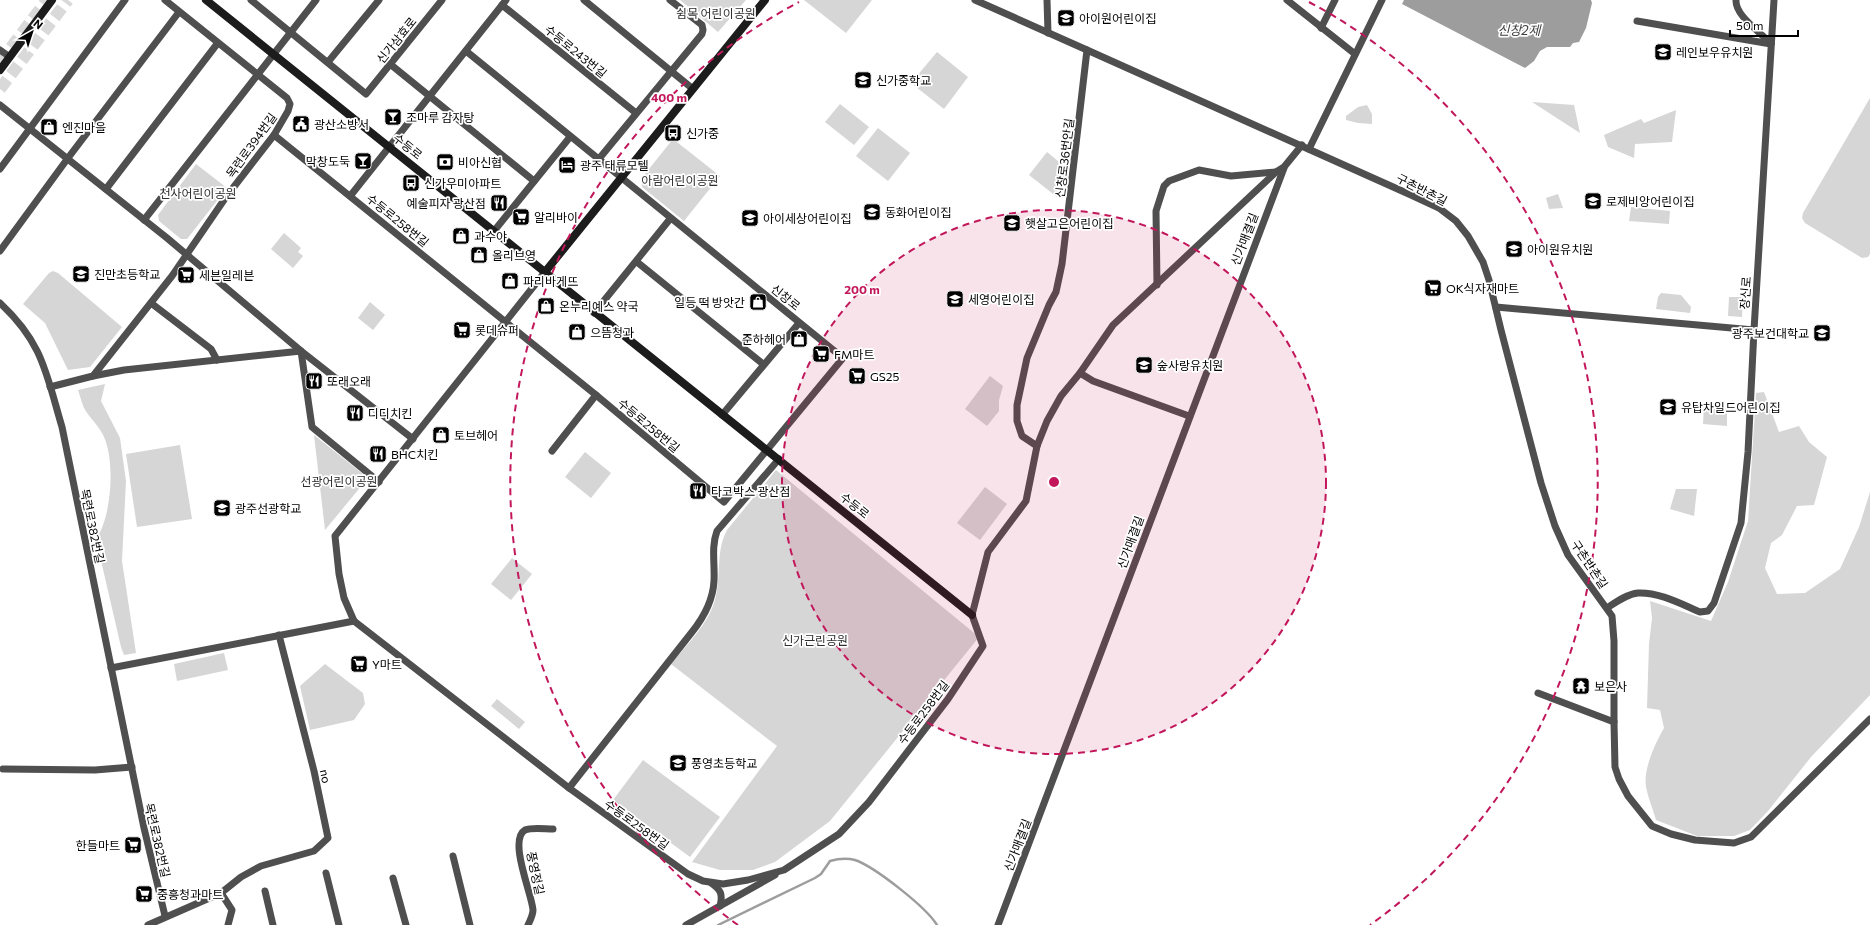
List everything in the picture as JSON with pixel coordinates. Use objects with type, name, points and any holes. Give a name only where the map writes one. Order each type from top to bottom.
[{"type":"street","points":[[0,70],[52,0]]},
{"type":"street","points":[[0,169],[125,0]]},
{"type":"street","name":"목련로394번길","points":[[93,376],[151,303],[226,197],[274,135],[288,111],[290,104],[287,98],[217,44],[165,0]]},
{"type":"street","name":"수등로","points":[[206,0],[390,146],[546,272],[594,313],[768,450],[972,615]]},
{"type":"street","points":[[251,0],[328,62],[378,0]]},
{"type":"street","points":[[144,220],[316,0]]},
{"type":"street","name":"신가삼효로","points":[[328,62],[366,94],[442,0]]},
{"type":"street","points":[[584,0],[693,88]]},
{"type":"street","points":[[466,51],[598,160],[702,34],[702,25],[670,0]]},
{"type":"street","points":[[546,272],[765,0]]},
{"type":"street","points":[[975,0],[1302,145]]},
{"type":"street","points":[[1047,0],[1048,33]]},
{"type":"street","points":[[1287,0],[1355,54]]},
{"type":"street","points":[[1321,28],[1335,0]]},
{"type":"street","points":[[1309,149],[1382,0]]},
{"type":"street","points":[[1736,0],[1736,6],[1745,19],[1771,44]]},
{"type":"street","name":"장신로","points":[[1607,608],[1620,599],[1636,593],[1653,595],[1700,612],[1708,611],[1714,603],[1741,523],[1748,452],[1774,0]]},
{"type":"street","name":"수등로243번길","points":[[390,146],[504,3],[636,113]]},
{"type":"street","points":[[0,251],[68,158],[180,12]]},
{"type":"street","points":[[1637,22],[1771,44]]},
{"type":"street","points":[[106,189],[217,44]]},
{"type":"street","points":[[0,50],[10,57]]},
{"type":"street","name":"신창로36번안길","points":[[1037,446],[1022,436],[1017,421],[1017,405],[1027,358],[1056,292],[1063,257],[1087,50]]},
{"type":"street","points":[[390,64],[534,181]]},
{"type":"street","points":[[0,105],[187,254],[301,351],[413,439]]},
{"type":"street","name":"수등로258번길","points":[[274,135],[596,394],[724,502],[768,450]]},
{"type":"street","points":[[494,231],[570,137]]},
{"type":"street","name":"구촌반촌길","points":[[1302,145],[1439,208],[1456,220],[1468,236],[1483,262],[1541,483],[1555,526],[1568,555],[1612,616],[1614,625],[1614,722],[1616,767],[1619,779],[1628,796],[1652,826],[1671,834],[1695,840],[1734,843],[1751,837],[1870,719]]},
{"type":"street","name":"신가매결길","points":[[998,925],[1284,167],[1302,145]]},
{"type":"street","name":"수등로258번길","points":[[351,196],[390,146]]},
{"type":"street","name":"신창로","points":[[598,160],[843,358],[768,450]]},
{"type":"street","name":"신가매결길","points":[[972,615],[988,552],[1026,501],[1037,446],[1047,421],[1061,396],[1080,373],[1113,325],[1276,172],[1284,167]]},
{"type":"street","name":"신가매결길","points":[[1157,285],[1156,211],[1164,186],[1168,181],[1199,170],[1231,176],[1276,172]]},
{"type":"street","points":[[594,313],[637,262],[670,218]]},
{"type":"street","points":[[637,262],[763,364]]},
{"type":"street","name":"수등로258번길","points":[[546,272],[335,536],[339,574],[344,598],[354,621],[569,788],[688,874],[703,881],[723,884],[748,880],[784,870],[839,834],[869,802],[948,699],[983,646],[972,615]]},
{"type":"street","name":"목련로382번길","points":[[0,303],[17,319],[33,341],[44,364],[62,427],[111,668],[165,916]]},
{"type":"street","points":[[151,303],[211,349],[217,360]]},
{"type":"street","points":[[1496,307],[1754,330]]},
{"type":"street","points":[[722,415],[763,364],[799,323]]},
{"type":"street","points":[[50,387],[124,370],[301,351]]},
{"type":"street","points":[[301,351],[312,427],[379,482]]},
{"type":"street","points":[[1080,373],[1093,381],[1189,416]]},
{"type":"street","points":[[552,451],[596,394]]},
{"type":"street","points":[[569,788],[705,614],[712,595],[714,581],[714,541],[717,531],[779,459]]},
{"type":"street","points":[[111,668],[354,621]]},
{"type":"street","name":"no","points":[[221,893],[260,866],[314,851],[328,838],[314,771],[279,635]]},
{"type":"street","points":[[1538,693],[1614,722]]},
{"type":"street","points":[[3,769],[95,770],[132,767]]},
{"type":"street","name":"풍영정길","points":[[528,925],[533,911],[520,857],[519,842],[521,834],[526,829],[553,829]]},
{"type":"street","points":[[453,856],[470,925]]},
{"type":"street","points":[[686,925],[784,870]]},
{"type":"street","points":[[326,873],[340,925]]},
{"type":"street","points":[[393,878],[406,925]]},
{"type":"street","points":[[709,882],[719,888],[722,896],[720,906]]},
{"type":"street","points":[[265,891],[274,925]]},
{"type":"street","points":[[148,925],[165,916],[221,893],[232,910],[228,925]]},
{"type":"green space","name":"쉼목 어린이공원","points":[[680,0],[746,0],[718,32]]},
{"type":"green space","points":[[804,0],[872,0],[846,33]]},
{"type":"green space","points":[[937,52],[968,77],[944,109],[911,83]]},
{"type":"green space","points":[[1870,98],[1870,254],[1868,257],[1862,258],[1805,223],[1802,218],[1803,213]]},
{"type":"green space","points":[[1532,102],[1574,105],[1580,133]]},
{"type":"green space","points":[[840,104],[869,127],[854,145],[825,122]]},
{"type":"green space","points":[[1367,105],[1372,114],[1372,124],[1346,120],[1346,116],[1358,107]]},
{"type":"green space","points":[[1676,110],[1672,142],[1635,144],[1634,158],[1608,147],[1604,135],[1641,119],[1644,123]]},
{"type":"green space","points":[[878,128],[910,153],[888,181],[856,156]]},
{"type":"green space","name":"아람어린이공원","points":[[673,139],[720,176],[684,221],[642,187],[641,179]]},
{"type":"green space","points":[[1047,152],[1064,166],[1063,190],[1057,197],[1029,175]]},
{"type":"green space","name":"천사어린이공원","points":[[196,164],[227,188],[187,239],[181,239],[159,221],[158,215]]},
{"type":"green space","points":[[1558,194],[1563,208],[1549,209],[1546,198]]},
{"type":"green space","points":[[1631,207],[1670,211],[1669,224],[1629,221]]},
{"type":"green space","points":[[284,233],[301,248],[298,252],[303,256],[293,268],[271,249]]},
{"type":"green space","points":[[53,271],[58,273],[122,327],[90,367],[68,370],[45,323],[23,304],[49,273]]},
{"type":"green space","points":[[1661,293],[1681,295],[1691,307],[1690,313],[1656,309],[1658,297]]},
{"type":"green space","points":[[1729,297],[1743,297],[1742,317],[1728,316]]},
{"type":"green space","points":[[370,302],[385,315],[373,330],[358,318]]},
{"type":"green space","points":[[990,376],[1003,386],[999,400],[999,411],[987,426],[965,409]]},
{"type":"green space","points":[[105,384],[101,401],[120,438],[126,481],[122,561],[136,653],[124,655],[96,539],[106,517],[109,502],[109,457],[102,433],[84,408],[78,390]]},
{"type":"green space","points":[[1764,392],[1779,432],[1799,426],[1809,442],[1827,457],[1814,505],[1797,506],[1782,535],[1771,543],[1765,568],[1777,594],[1805,593],[1840,569],[1859,527],[1870,492],[1870,695],[1811,757],[1768,811],[1750,830],[1734,836],[1697,836],[1656,820],[1646,787],[1646,772],[1648,765],[1664,728],[1660,710],[1647,708],[1649,644],[1652,618],[1650,601],[1711,621],[1728,582],[1748,521],[1756,393]]},
{"type":"green space","points":[[1704,405],[1727,409],[1727,426],[1703,424]]},
{"type":"green space","name":"선광어린이공원","points":[[314,435],[368,478],[325,530]]},
{"type":"green space","points":[[180,445],[192,519],[137,527],[126,454]]},
{"type":"green space","points":[[585,452],[611,473],[591,498],[565,477]]},
{"type":"green space","name":"신가근린공원","points":[[776,470],[979,637],[830,821],[775,862],[753,870],[720,870],[692,862],[777,746],[671,664],[704,624],[713,606],[716,596],[721,546],[727,530]]},
{"type":"green space","points":[[985,487],[1007,504],[980,540],[957,523]]},
{"type":"green space","points":[[1676,489],[1697,489],[1694,516],[1670,509]]},
{"type":"green space","points":[[512,558],[532,574],[511,600],[491,584]]},
{"type":"green space","points":[[224,653],[228,670],[177,681],[174,664]]},
{"type":"green space","points":[[325,664],[363,693],[365,704],[354,720],[310,730],[300,686]]},
{"type":"green space","points":[[497,699],[525,722],[519,729],[491,706]]},
{"type":"green space","points":[[643,760],[720,817],[690,857],[613,800]]},
{"type":"water","name":"신창2제","points":[[1404,0],[1591,0],[1592,3],[1586,28],[1579,42],[1573,43],[1570,47],[1547,47],[1540,51],[1534,61],[1525,68],[1402,4]]},
{"type":"waterway","points":[[718,925],[815,878],[821,874],[830,861],[839,859],[855,860],[887,879],[922,908],[937,925]]},
{"type":"tunnel","points":[[0,62],[47,0]]},
{"type":"tunnel","points":[[0,89],[68,0]]},
{"type":"place","name":"아이원어린이집","points":[[1066,18]]},
{"type":"place","name":"레인보우유치원","points":[[1663,52]]},
{"type":"place","name":"신가중학교","points":[[863,80]]},
{"type":"place","name":"조마루 감자탕","points":[[393,117]]},
{"type":"place","name":"광산소방서","points":[[301,124]]},
{"type":"place","name":"엔진마을","points":[[49,127]]},
{"type":"place","name":"신가중","points":[[673,133]]},
{"type":"place","name":"막창도둑","points":[[363,161]]},
{"type":"place","name":"비아신협","points":[[445,162]]},
{"type":"place","name":"광주 태류모텔","points":[[567,165]]},
{"type":"place","name":"신가우미아파트","points":[[411,183]]},
{"type":"place","name":"로제비앙어린이집","points":[[1593,201]]},
{"type":"place","name":"예술피자 광산점","points":[[499,203]]},
{"type":"place","name":"동화어린이집","points":[[872,212]]},
{"type":"place","name":"알리바이","points":[[521,217]]},
{"type":"place","name":"아이세상어린이집","points":[[750,218]]},
{"type":"place","name":"햇살고은어린이집","points":[[1012,223]]},
{"type":"place","name":"과수야","points":[[461,236]]},
{"type":"place","name":"아이원유치원","points":[[1514,249]]},
{"type":"place","name":"올리브영","points":[[479,255]]},
{"type":"place","name":"진만초등학교","points":[[81,274]]},
{"type":"place","name":"세븐일레븐","points":[[186,275]]},
{"type":"place","name":"파리바게뜨","points":[[510,281]]},
{"type":"place","name":"OK식자재마트","points":[[1433,288]]},
{"type":"place","name":"세영어린이집","points":[[955,299]]},
{"type":"place","name":"일등 떡 방앗간","points":[[758,302]]},
{"type":"place","name":"온누리예스 약국","points":[[546,306]]},
{"type":"place","name":"롯데슈퍼","points":[[462,330]]},
{"type":"place","name":"으뜸청과","points":[[577,332]]},
{"type":"place","name":"광주보건대학교","points":[[1822,333]]},
{"type":"place","name":"준하헤어","points":[[799,339]]},
{"type":"place","name":"FM마트","points":[[821,354]]},
{"type":"place","name":"숲사랑유치원","points":[[1144,365]]},
{"type":"place","name":"GS25","points":[[857,376]]},
{"type":"place","name":"또래오래","points":[[314,381]]},
{"type":"place","name":"유탑차일드어린이집","points":[[1668,407]]},
{"type":"place","name":"디디치킨","points":[[355,413]]},
{"type":"place","name":"토브헤어","points":[[441,435]]},
{"type":"place","name":"BHC치킨","points":[[378,454]]},
{"type":"place","name":"타코박스 광산점","points":[[698,491]]},
{"type":"place","name":"광주선광학교","points":[[222,508]]},
{"type":"place","name":"Y마트","points":[[359,664]]},
{"type":"place","name":"보은사","points":[[1581,686]]},
{"type":"place","name":"풍영초등학교","points":[[678,763]]},
{"type":"place","name":"한들마트","points":[[133,845]]},
{"type":"place","name":"중흥청과마트","points":[[144,894]]}]
